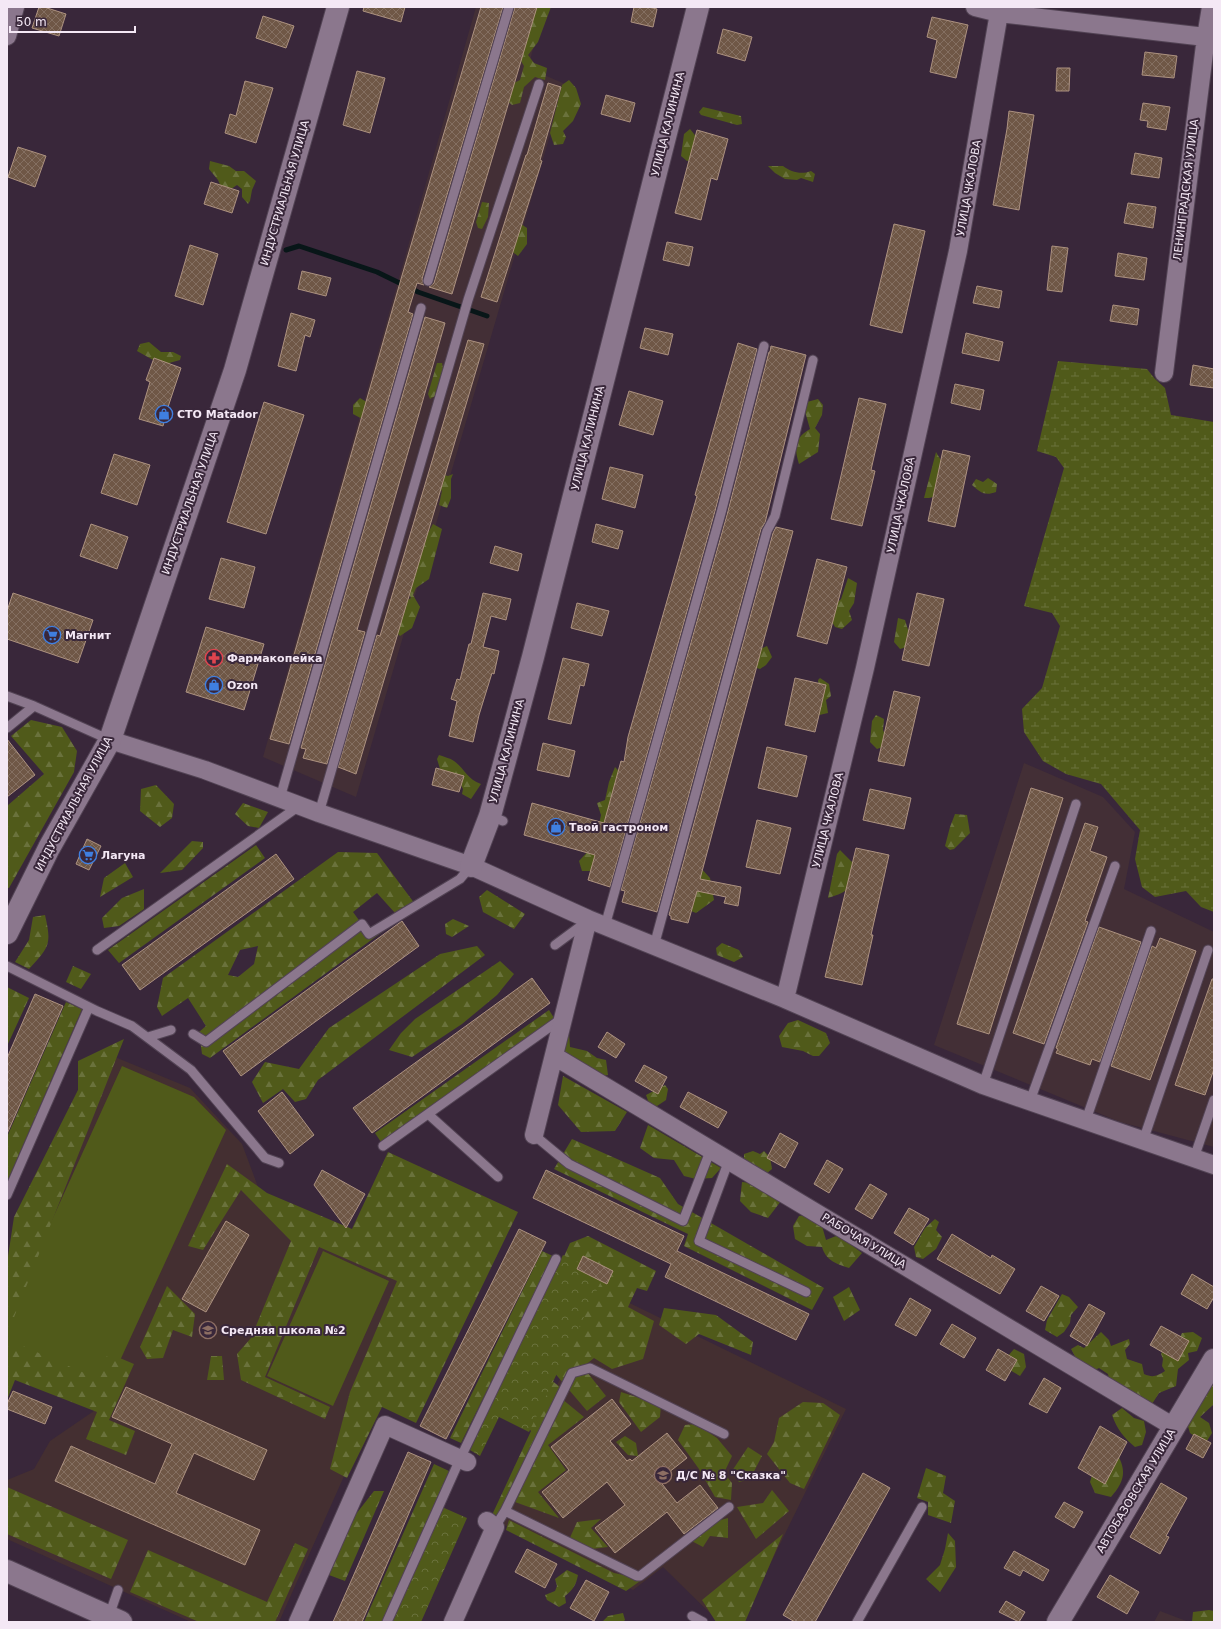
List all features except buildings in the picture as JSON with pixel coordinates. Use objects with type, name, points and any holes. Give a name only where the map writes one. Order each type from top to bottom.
[{"type":"street","points":[[7,36],[15,7]]},
{"type":"street","name":"ИНДУСТРИАЛЬНАЯ УЛИЦА","points":[[7,933],[45,870],[110,740],[235,370],[338,7]]},
{"type":"street","name":"УЛИЦА КАЛИНИНА","points":[[471,866],[496,819],[533,657],[698,7]]},
{"type":"street","points":[[975,7],[1210,38]]},
{"type":"street","name":"ЛЕНИНГРАДСКАЯ УЛИЦА","points":[[1164,373],[1210,38],[1211,7]]},
{"type":"street","name":"УЛИЦА ЧКАЛОВА","points":[[784,999],[865,668],[958,251],[1000,10]]},
{"type":"street","points":[[110,740],[205,770],[299,806],[471,866],[596,923],[784,999],[983,1085],[1214,1165]]},
{"type":"street","points":[[534,1135],[564,1017],[596,923]]},
{"type":"street","name":"РАБОЧАЯ УЛИЦА","points":[[554,1056],[1174,1427]]},
{"type":"street","name":"АВТОБАЗОВСКАЯ УЛИЦА","points":[[1058,1622],[1214,1360]]},
{"type":"street","points":[[298,1622],[385,1425],[464,1460]]},
{"type":"street","points":[[453,1622],[461,1597],[491,1524]]},
{"type":"street","points":[[7,1572],[115,1619]]},
{"type":"lane","points":[[428,281],[509,7]]},
{"type":"lane","points":[[319,813],[468,300],[539,84]]},
{"type":"lane","points":[[280,798],[422,308]]},
{"type":"lane","points":[[556,946],[596,923],[721,513],[764,346]]},
{"type":"lane","points":[[654,946],[767,531],[775,516],[813,360]]},
{"type":"lane","points":[[7,696],[34,706],[110,740]]},
{"type":"lane","points":[[7,728],[34,706]]},
{"type":"lane","points":[[983,1085],[1076,804]]},
{"type":"lane","points":[[97,950],[299,806]]},
{"type":"lane","points":[[193,1034],[206,1042],[362,924],[369,934],[460,879],[471,866]]},
{"type":"lane","points":[[1030,1101],[1115,866]]},
{"type":"lane","points":[[1086,1120],[1151,931]]},
{"type":"lane","points":[[1143,1141],[1208,950]]},
{"type":"lane","points":[[7,966],[89,1007],[132,1026],[191,1070],[265,1158],[279,1163]]},
{"type":"lane","points":[[7,1195],[89,1007]]},
{"type":"lane","points":[[383,1146],[564,1017]]},
{"type":"lane","points":[[148,1038],[171,1030]]},
{"type":"lane","points":[[1194,1158],[1214,1100]]},
{"type":"lane","points":[[428,1114],[498,1177]]},
{"type":"lane","points":[[534,1135],[569,1164],[683,1221],[710,1149]]},
{"type":"lane","points":[[729,1160],[699,1241],[806,1292]]},
{"type":"lane","points":[[387,1622],[464,1460],[556,1259]]},
{"type":"lane","points":[[491,1524],[504,1511],[572,1373],[590,1368],[724,1434]]},
{"type":"lane","points":[[504,1511],[637,1576],[640,1576],[729,1507]]},
{"type":"lane","points":[[857,1622],[922,1507]]},
{"type":"lane","points":[[115,1619],[118,1590]]},
{"type":"lane","points":[[692,1616],[703,1622]]},
{"type":"shaded area","points":[[476,7],[544,7],[528,68],[565,84],[356,797],[263,757]]},
{"type":"shaded area","points":[[1024,763],[1103,797],[1135,832],[1124,889],[1214,932],[1214,1147],[1120,1122],[934,1045]]},
{"type":"shaded area","name":"Средняя школа №2","points":[[115,1057],[190,1088],[242,1144],[261,1195],[431,1281],[279,1622],[191,1622],[7,1539],[7,1480],[34,1469],[50,1441],[107,1402],[7,1302]]},
{"type":"shaded area","name":"Д/С № 8 \"Сказка\"","points":[[603,1290],[846,1409],[742,1622],[719,1622],[663,1567],[633,1590],[492,1519]]},
{"type":"shaded area","points":[[1160,1611],[1189,1622],[1154,1622]]},
{"type":"green space","points":[[533,7],[551,7],[538,42],[528,55],[534,63],[547,68],[545,80],[535,77],[524,87],[520,103],[512,105],[505,99],[510,85],[520,80],[524,66],[518,56]]},
{"type":"green space","points":[[569,80],[576,88],[581,104],[573,121],[563,131],[566,137],[563,144],[554,145],[550,133],[562,85]]},
{"type":"green space","points":[[703,107],[741,116],[742,124],[737,125],[701,115],[699,112]]},
{"type":"green space","points":[[690,129],[698,139],[691,160],[687,161],[681,156],[684,134]]},
{"type":"green space","points":[[210,161],[229,166],[236,171],[244,171],[256,181],[248,204],[242,197],[242,189],[237,185],[228,191],[222,189],[218,180],[209,169]]},
{"type":"green space","points":[[768,166],[783,166],[789,170],[800,173],[811,171],[815,174],[813,182],[801,178],[797,180],[785,179],[775,173]]},
{"type":"green space","points":[[482,202],[489,203],[488,217],[482,229],[478,228],[476,222]]},
{"type":"green space","points":[[521,224],[527,228],[527,244],[518,256],[510,250]]},
{"type":"green space","points":[[149,342],[161,352],[173,352],[181,356],[180,360],[162,365],[137,351],[140,344]]},
{"type":"green space","points":[[1058,361],[1147,369],[1165,388],[1171,415],[1214,422],[1214,912],[1201,907],[1186,891],[1155,897],[1142,887],[1135,859],[1140,830],[1101,784],[1066,774],[1043,761],[1024,732],[1022,709],[1042,688],[1060,626],[1052,613],[1024,606],[1064,468],[1056,457],[1037,451]]},
{"type":"green space","points":[[437,363],[442,363],[443,369],[435,396],[430,399],[428,394]]},
{"type":"green space","points":[[360,398],[370,404],[366,421],[353,414],[353,405]]},
{"type":"green space","points":[[818,399],[823,405],[822,415],[815,428],[820,434],[818,452],[799,464],[796,453],[798,440],[810,429],[804,408],[807,402]]},
{"type":"green space","points":[[936,452],[948,472],[938,496],[924,498]]},
{"type":"green space","points":[[440,474],[448,476],[453,474],[451,479],[451,498],[447,508],[439,505],[442,491],[436,485]]},
{"type":"green space","points":[[988,478],[997,484],[996,492],[986,494],[972,485],[976,479],[983,482]]},
{"type":"green space","points":[[433,524],[442,529],[429,579],[416,588],[413,595],[420,607],[412,628],[400,636],[395,631],[403,603],[411,598],[405,585],[421,545]]},
{"type":"green space","points":[[848,578],[857,583],[854,603],[849,611],[852,620],[842,629],[835,627],[830,618],[832,607],[841,599]]},
{"type":"green space","points":[[898,618],[905,620],[909,633],[907,647],[900,649],[894,642]]},
{"type":"green space","points":[[767,646],[772,657],[766,665],[760,669],[754,667],[760,649]]},
{"type":"green space","points":[[820,678],[829,684],[831,696],[826,700],[828,713],[815,716],[819,689],[818,680]]},
{"type":"green space","points":[[876,715],[884,719],[883,730],[888,742],[885,746],[877,749],[870,742],[872,721]]},
{"type":"green space","points":[[31,720],[62,727],[77,751],[74,772],[9,888],[7,888],[7,806],[44,774],[11,736]]},
{"type":"green space","points":[[439,755],[454,761],[469,777],[481,784],[471,799],[462,794],[463,789],[458,779],[441,772],[437,759]]},
{"type":"green space","points":[[615,767],[625,777],[593,871],[582,871],[579,861],[590,849],[597,834],[601,815],[597,803],[605,800],[609,782]]},
{"type":"green space","points":[[156,785],[174,804],[172,818],[160,827],[140,811],[141,789]]},
{"type":"green space","points":[[243,803],[268,812],[259,828],[248,826],[235,814]]},
{"type":"green space","points":[[955,814],[967,815],[970,833],[954,849],[950,850],[945,846]]},
{"type":"green space","points":[[192,841],[203,842],[203,848],[182,870],[160,873]]},
{"type":"green space","points":[[256,845],[265,858],[119,963],[108,950]]},
{"type":"green space","points":[[840,850],[855,865],[853,879],[849,888],[828,898],[837,854]]},
{"type":"green space","points":[[338,852],[377,853],[418,908],[400,919],[210,1058],[202,1054],[199,1032],[206,1026],[188,998],[162,1016],[157,1007],[163,978]],"holes":[[[377,893],[395,913],[369,934],[353,912]],[[258,946],[254,964],[238,977],[228,975],[240,950]]]},
{"type":"green space","points":[[125,863],[133,877],[100,897],[104,878]]},
{"type":"green space","points":[[700,867],[710,878],[714,900],[696,913],[686,909]]},
{"type":"green space","points":[[144,889],[144,909],[119,926],[104,928],[102,918],[122,898]]},
{"type":"green space","points":[[487,890],[525,914],[514,929],[483,912],[479,897]]},
{"type":"green space","points":[[45,915],[48,933],[47,945],[41,956],[29,969],[15,962],[29,940],[33,917]]},
{"type":"green space","points":[[453,919],[469,926],[452,937],[446,934],[445,924]]},
{"type":"green space","points":[[722,943],[739,950],[743,957],[734,962],[717,955],[716,948]]},
{"type":"green space","points":[[477,946],[485,955],[318,1080],[306,1099],[295,1102],[283,1089],[263,1103],[252,1082],[265,1062],[299,1069],[329,1028],[440,954]]},
{"type":"green space","points":[[500,961],[514,974],[497,995],[462,1024],[412,1057],[389,1050],[401,1033],[415,1019]]},
{"type":"green space","points":[[73,966],[91,974],[81,989],[66,982]]},
{"type":"green space","points":[[7,987],[29,998],[7,1046]]},
{"type":"green space","points":[[66,1002],[82,1009],[7,1182],[7,1137]]},
{"type":"green space","points":[[549,1010],[554,1018],[381,1142],[375,1133]]},
{"type":"green space","points":[[798,1020],[826,1033],[830,1043],[819,1056],[813,1056],[803,1051],[782,1047],[779,1036],[788,1023]]},
{"type":"green space","points":[[569,1033],[570,1047],[587,1051],[597,1058],[606,1060],[608,1075],[598,1077],[557,1051],[565,1034]]},
{"type":"green space","points":[[124,1039],[7,1335],[7,1263],[14,1217],[78,1090],[78,1061]]},
{"type":"green space","points":[[122,1066],[194,1097],[226,1130],[106,1391],[7,1347],[7,1319]]},
{"type":"green space","points":[[563,1076],[627,1112],[615,1131],[581,1132],[558,1105]]},
{"type":"green space","points":[[665,1085],[668,1089],[666,1100],[657,1106],[650,1106],[646,1095]]},
{"type":"green space","points":[[648,1125],[721,1168],[712,1178],[696,1179],[684,1176],[674,1160],[654,1158],[640,1148]]},
{"type":"green space","points":[[572,1139],[660,1178],[678,1204],[824,1288],[812,1310],[684,1246],[688,1234],[554,1169]]},
{"type":"green space","points":[[753,1151],[760,1154],[764,1151],[770,1157],[772,1169],[766,1174],[744,1166],[744,1154]]},
{"type":"green space","points":[[388,1152],[518,1212],[416,1423],[382,1407],[347,1478],[330,1469],[350,1392],[397,1281],[319,1247],[265,1377],[330,1407],[325,1419],[241,1380],[237,1354],[251,1338],[291,1241],[241,1190],[203,1250],[188,1246],[227,1164],[267,1193],[352,1229]]},
{"type":"green space","points":[[742,1182],[760,1184],[781,1201],[768,1218],[751,1212],[740,1201]]},
{"type":"green space","points":[[809,1214],[820,1219],[826,1240],[841,1234],[850,1244],[862,1253],[849,1268],[829,1259],[822,1247],[807,1246],[795,1239],[793,1226],[799,1216]]},
{"type":"green space","points":[[935,1219],[939,1222],[936,1230],[942,1237],[936,1249],[923,1259],[916,1257],[914,1247],[925,1228]]},
{"type":"green space","points":[[588,1236],[656,1271],[647,1291],[637,1288],[628,1307],[654,1321],[643,1359],[612,1369],[594,1358],[583,1367],[606,1396],[587,1411],[547,1364],[533,1326],[570,1243]]},
{"type":"green space","points":[[323,1251],[389,1281],[333,1406],[267,1376]]},
{"type":"green space","points":[[542,1251],[553,1256],[461,1443],[450,1438]]},
{"type":"green space","points":[[563,1255],[604,1275],[529,1432],[499,1417],[480,1456],[470,1450]]},
{"type":"green space","points":[[167,1286],[195,1314],[192,1337],[173,1330],[163,1358],[147,1359],[140,1347]]},
{"type":"green space","points":[[849,1287],[860,1310],[844,1321],[833,1297]]},
{"type":"green space","points":[[1062,1294],[1069,1297],[1078,1307],[1071,1315],[1070,1323],[1064,1332],[1057,1337],[1045,1330],[1047,1320]]},
{"type":"green space","points":[[664,1308],[716,1315],[753,1342],[751,1355],[699,1334],[686,1344],[659,1325]]},
{"type":"green space","points":[[1101,1332],[1109,1340],[1111,1346],[1129,1339],[1130,1344],[1125,1350],[1127,1359],[1142,1364],[1144,1374],[1152,1376],[1165,1371],[1162,1366],[1163,1359],[1161,1354],[1164,1347],[1178,1342],[1182,1333],[1193,1332],[1202,1338],[1197,1351],[1188,1353],[1189,1360],[1178,1369],[1176,1386],[1159,1393],[1152,1404],[1109,1379],[1108,1374],[1099,1368],[1095,1370],[1076,1358],[1071,1349],[1078,1345],[1084,1348]]},
{"type":"green space","points":[[7,1339],[98,1379],[108,1353],[134,1364],[109,1420],[135,1431],[126,1455],[86,1439],[97,1412],[15,1380],[7,1400]]},
{"type":"green space","points":[[1014,1349],[1024,1354],[1026,1367],[1020,1376],[1008,1369],[1007,1357]]},
{"type":"green space","points":[[211,1356],[222,1356],[224,1380],[207,1380]]},
{"type":"green space","points":[[550,1379],[561,1388],[498,1517],[492,1515],[531,1431],[526,1425]]},
{"type":"green space","points":[[1214,1379],[1214,1404],[1200,1417],[1209,1423],[1212,1433],[1205,1444],[1190,1433],[1186,1420]]},
{"type":"green space","points":[[621,1392],[661,1405],[660,1417],[641,1432],[619,1402]]},
{"type":"green space","points":[[562,1399],[584,1417],[548,1445],[566,1470],[538,1492],[559,1518],[515,1502]]},
{"type":"green space","points":[[803,1402],[823,1403],[840,1415],[804,1489],[790,1483],[767,1454],[774,1442],[779,1418]]},
{"type":"green space","points":[[1122,1408],[1134,1418],[1144,1421],[1146,1432],[1142,1445],[1135,1447],[1124,1437],[1116,1425],[1112,1415]]},
{"type":"green space","points":[[696,1424],[717,1438],[732,1456],[724,1473],[732,1483],[731,1500],[715,1497],[699,1469],[678,1440],[685,1425]]},
{"type":"green space","points":[[625,1436],[636,1443],[638,1456],[628,1455],[616,1442]]},
{"type":"green space","points":[[748,1447],[762,1456],[750,1479],[739,1482],[732,1471]]},
{"type":"green space","points":[[1116,1452],[1120,1458],[1123,1470],[1122,1480],[1119,1486],[1111,1497],[1095,1493],[1090,1482],[1093,1472]]},
{"type":"green space","points":[[434,1464],[449,1471],[382,1622],[364,1622]]},
{"type":"green space","points":[[926,1468],[946,1476],[943,1493],[955,1501],[951,1523],[928,1515],[928,1502],[917,1498]]},
{"type":"green space","points":[[7,1487],[128,1540],[111,1579],[7,1534]]},
{"type":"green space","points":[[772,1490],[789,1511],[756,1539],[737,1507],[763,1503]]},
{"type":"green space","points":[[374,1491],[384,1491],[345,1581],[329,1575],[356,1514]]},
{"type":"green space","points":[[442,1507],[467,1518],[421,1622],[391,1622]]},
{"type":"green space","points":[[728,1518],[728,1538],[710,1536],[703,1547],[686,1538],[702,1525]]},
{"type":"green space","points":[[601,1519],[591,1528],[608,1547],[592,1549],[568,1542],[577,1522]]},
{"type":"green space","points":[[509,1520],[614,1573],[643,1579],[626,1591],[506,1530]]},
{"type":"green space","points":[[948,1533],[955,1541],[956,1567],[940,1592],[926,1579],[940,1565]]},
{"type":"green space","points":[[783,1534],[745,1622],[716,1622],[702,1600]]},
{"type":"green space","points":[[295,1543],[308,1549],[275,1622],[199,1622],[130,1592],[148,1550],[267,1602]]},
{"type":"green space","points":[[567,1570],[578,1575],[574,1587],[565,1596],[566,1603],[559,1607],[547,1600],[545,1595],[555,1591],[557,1586],[555,1579]]},
{"type":"green space","points":[[1209,1610],[1214,1611],[1214,1622],[1192,1622],[1193,1612]]},
{"type":"green space","points":[[623,1613],[625,1620],[623,1622],[603,1621],[608,1616]]},
{"type":"waterway","points":[[286,250],[299,246],[377,272],[418,292],[487,316]]},
{"type":"place","name":"СТО Matador","points":[[164,414]]},
{"type":"place","name":"Магнит","points":[[52,635]]},
{"type":"place","name":"Фармакопейка","points":[[214,658]]},
{"type":"place","name":"Ozon","points":[[214,685]]},
{"type":"place","name":"Твой гастроном","points":[[556,827]]},
{"type":"place","name":"Лагуна","points":[[88,855]]},
{"type":"place","name":"Средняя школа №2","points":[[208,1330]]},
{"type":"place","name":"Д/С № 8 \"Сказка\"","points":[[663,1475]]}]
